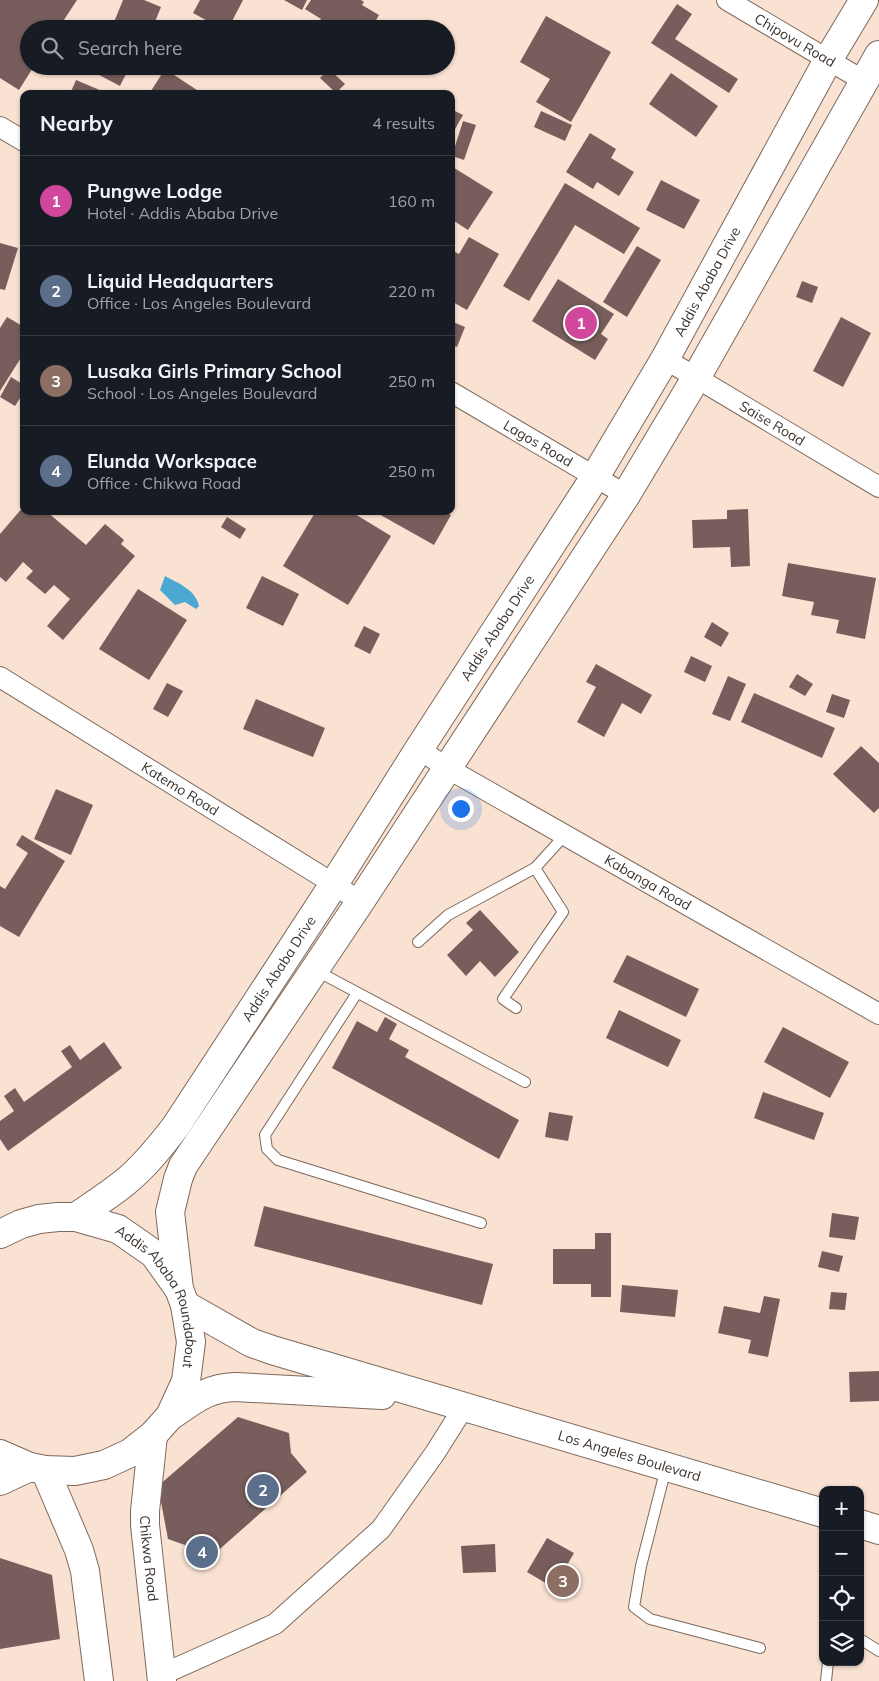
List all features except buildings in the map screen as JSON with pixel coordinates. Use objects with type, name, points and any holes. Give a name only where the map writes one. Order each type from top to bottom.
[{"type":"main road","name":"Addis Ababa Drive","points":[[76,1217],[124,1183],[145,1164],[166,1140],[334,884],[595,477],[665,359],[828,60],[864,0]]},
{"type":"main road","points":[[182,1297],[170,1212],[183,1166],[360,902],[626,495],[696,378],[879,55]]},
{"type":"main road","name":"Addis Ababa Roundabout","points":[[0,1454],[38,1469],[75,1471],[104,1465],[130,1453],[161,1425],[186,1381],[191,1342],[182,1297],[154,1254],[118,1229],[76,1217],[39,1219],[1,1232]]},
{"type":"main road","name":"Los Angeles Boulevard","points":[[182,1297],[252,1343],[288,1356],[819,1512]]},
{"type":"main road","name":"Los Angeles Boulevard","points":[[161,1425],[210,1390],[234,1386],[436,1399]]},
{"type":"main road","name":"Chikwa Road","points":[[161,1425],[145,1511],[145,1525],[162,1678]]},
{"type":"main road","points":[[0,1481],[38,1469],[80,1550],[85,1571],[99,1681]]},
{"type":"main road","points":[[864,1525],[879,1530]]},
{"type":"street","name":"Chipovu Road","points":[[727,0],[864,81]]},
{"type":"street","points":[[0,127],[20,139]]},
{"type":"street","name":"Saise Road","points":[[665,359],[879,487]]},
{"type":"street","name":"Lagos Road","points":[[455,394],[626,495]]},
{"type":"street","name":"Katemo Road","points":[[0,678],[334,884],[360,902]]},
{"type":"street","name":"Kabanga Road","points":[[419,749],[447,768],[879,1014]]},
{"type":"street","points":[[162,1678],[275,1624],[381,1529],[435,1453],[464,1407]]},
{"type":"lane","points":[[418,942],[448,915],[535,868],[565,835]]},
{"type":"lane","points":[[516,1008],[503,999],[563,912],[535,868]]},
{"type":"lane","points":[[314,970],[524,1082]]},
{"type":"lane","points":[[357,993],[266,1134],[267,1149],[278,1160],[481,1223]]},
{"type":"lane","points":[[666,1468],[634,1607],[650,1619],[760,1648]]},
{"type":"lane","points":[[864,1642],[879,1651]]},
{"type":"lane","points":[[826,1681],[828,1666]]},
{"type":"water","points":[[165,576],[190,591],[199,606],[196,609],[185,602],[175,605],[160,590]]},
{"type":"place","name":"Pungwe Lodge","points":[[581,323]]},
{"type":"place","name":"Liquid Headquarters","points":[[263,1490]]},
{"type":"place","name":"Elunda Workspace","points":[[202,1552]]},
{"type":"place","name":"Lusaka Girls Primary School","points":[[563,1581]]}]
